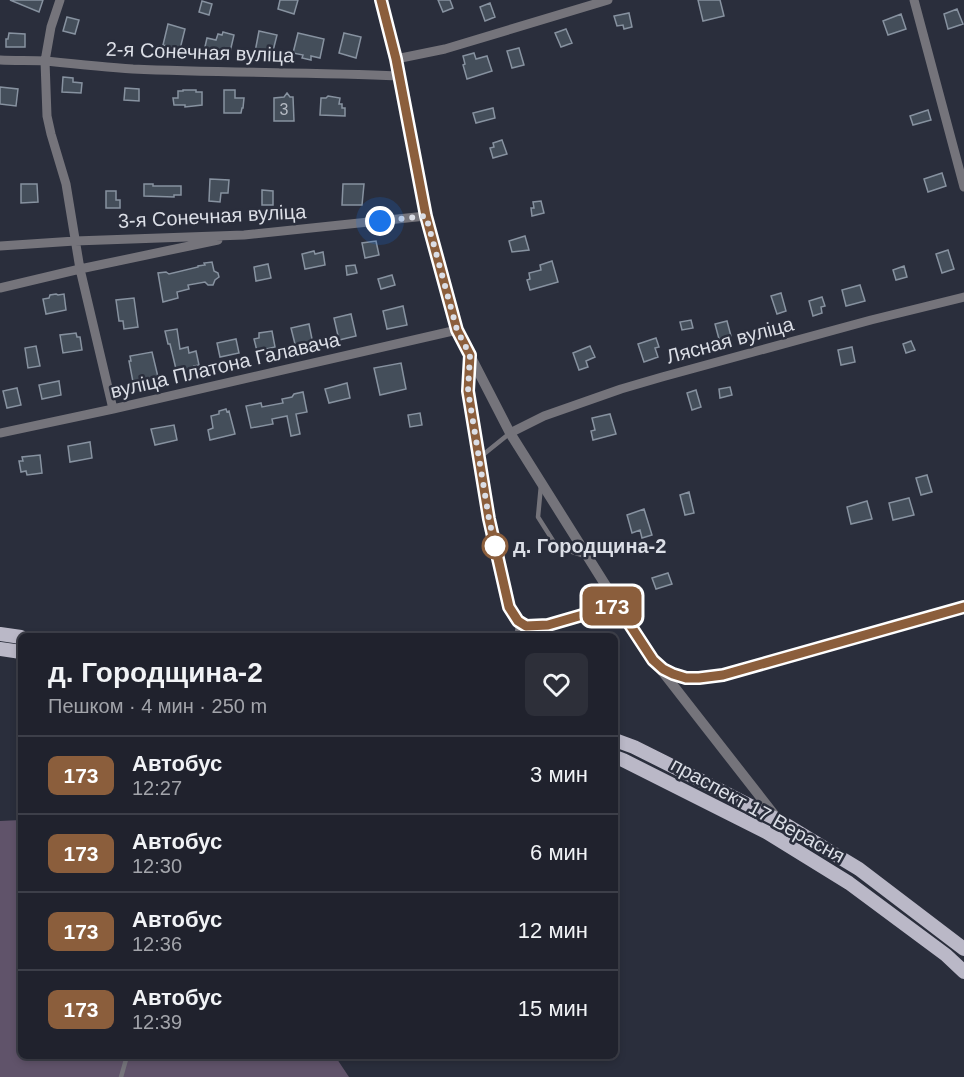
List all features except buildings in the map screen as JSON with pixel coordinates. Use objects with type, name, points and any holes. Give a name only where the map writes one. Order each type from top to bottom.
[{"type":"main road","points":[[0,634],[18,637]]},
{"type":"main road","points":[[0,649],[18,652]]},
{"type":"main road","name":"праспект 17 Верасня","points":[[618,741],[778,820],[859,870],[964,949]]},
{"type":"main road","name":"праспект 17 Верасня","points":[[618,758],[768,833],[849,883],[946,955],[964,972]]},
{"type":"street","points":[[60,0],[51,27],[45,61],[47,116],[64,175],[80,269],[113,409]]},
{"type":"street","points":[[381,0],[396,59],[426,216],[457,330],[510,434],[617,605],[658,665],[778,820]]},
{"type":"street","points":[[396,59],[446,49],[608,0]]},
{"type":"street","points":[[914,0],[964,187]]},
{"type":"street","name":"2-я Сонечная вуліца","points":[[0,60],[45,61],[132,69],[398,76]]},
{"type":"street","name":"3-я Сонечная вуліца","points":[[0,246],[244,235],[426,216]]},
{"type":"street","points":[[0,288],[244,235]]},
{"type":"street","name":"Лясная вуліца","points":[[510,434],[544,416],[662,376],[964,297]]},
{"type":"street","name":"вуліца Платона Галавача","points":[[0,434],[457,330]]},
{"type":"street","points":[[658,665],[673,674],[686,678],[723,675],[964,607]]},
{"type":"lane","points":[[470,355],[468,391],[489,519],[509,607],[518,621],[526,626],[548,625],[617,605]]},
{"type":"lane","points":[[479,458],[510,434]]},
{"type":"lane","points":[[541,483],[538,517],[557,547],[587,557]]},
{"type":"lane","points":[[517,633],[518,621]]},
{"type":"lane","points":[[121,1077],[126,1059]]},
{"type":"shaded area","points":[[18,820],[18,1059],[337,1059],[349,1077],[0,1077],[0,821]]},
{"type":"bus line","name":"173","points":[[381,0],[396,59],[426,216],[457,330],[470,355],[468,391],[489,519],[509,607],[518,621],[526,626],[548,625],[617,605],[658,665],[673,674],[686,678],[699,678],[723,675],[964,607]]},
{"type":"place","name":"д. Городщина-2","points":[[495,546]]},
{"type":"route","points":[[380,221],[426,216],[457,330],[470,355],[468,391],[495,546]]}]
